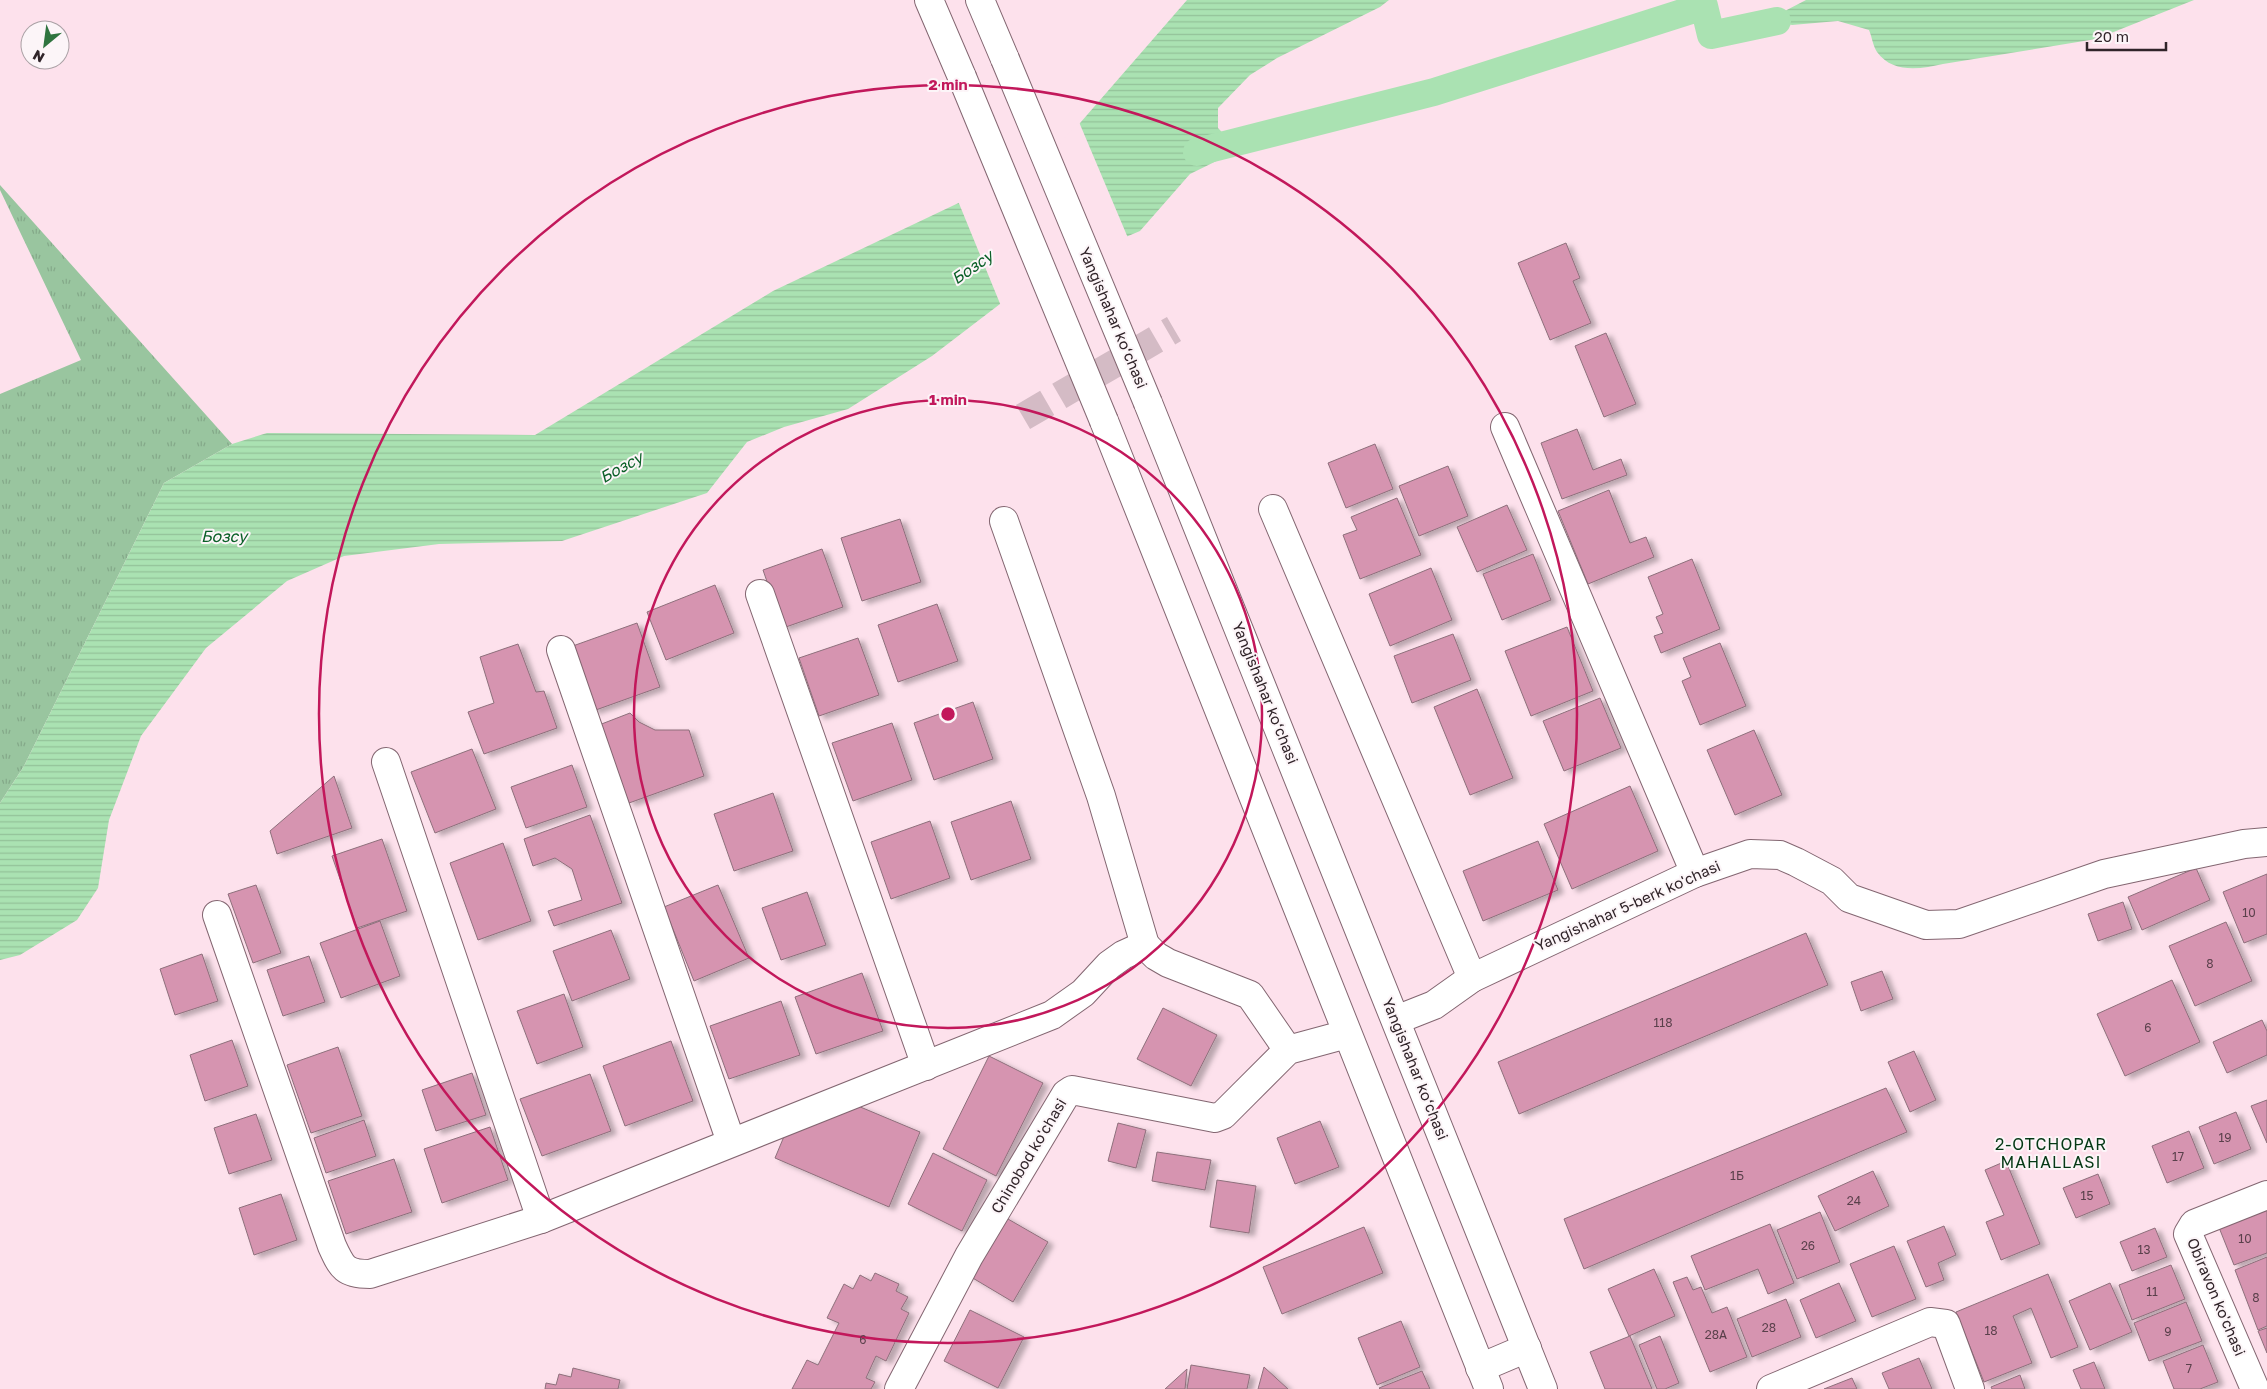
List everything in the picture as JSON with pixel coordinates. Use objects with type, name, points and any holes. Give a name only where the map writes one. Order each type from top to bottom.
[{"type":"street","points":[[929,0],[1104,421],[1485,1378],[1527,1348]]},
{"type":"street","name":"Yangishahar ko‘chasi","points":[[980,0],[1148,403],[1543,1389]]},
{"type":"street","points":[[1505,427],[1695,873]]},
{"type":"street","points":[[1273,508],[1472,978]]},
{"type":"street","points":[[1004,521],[1100,796],[1145,945],[1156,956],[1168,963],[1250,995],[1288,1050],[1347,1034]]},
{"type":"street","points":[[760,594],[926,1066]]},
{"type":"street","points":[[561,650],[731,1142]]},
{"type":"street","points":[[386,762],[541,1219]]},
{"type":"street","name":"Yangishahar 5-berk ko'chasi","points":[[1396,1020],[1434,1005],[1472,978],[1695,873],[1750,854],[1780,855],[1832,882],[1849,898],[1926,925],[1942,926],[1958,924],[2104,874],[2244,844],[2267,842]]},
{"type":"street","points":[[217,916],[332,1246],[339,1261],[348,1272],[370,1274],[541,1219],[1052,1015],[1083,993],[1109,965],[1145,945]]},
{"type":"street","name":"Chinobod ko'chasi","points":[[899,1389],[969,1256],[1066,1094],[1072,1090],[1215,1118],[1223,1116],[1288,1050]]},
{"type":"street","name":"Obiravon ko'chasi","points":[[2255,1389],[2188,1234],[2194,1224],[2267,1194]]},
{"type":"street","points":[[1771,1389],[1930,1322],[1946,1324],[1970,1389]]},
{"type":"green space","points":[[0,185],[232,444],[164,483],[24,766],[0,803],[0,394],[81,360],[0,190]]},
{"type":"water","name":"Бозсу","points":[[1187,0],[1389,0],[1380,7],[1277,58],[1250,75],[1218,108],[1218,128],[1239,150],[1190,174],[1140,231],[1069,261],[1030,281],[932,356],[848,409],[784,427],[747,442],[707,493],[562,541],[439,544],[344,556],[287,581],[206,648],[141,736],[109,820],[98,888],[77,920],[20,955],[0,960],[0,803],[24,766],[164,483],[232,444],[267,433],[535,435],[773,291],[1047,161]]},
{"type":"water","points":[[1806,0],[2194,0],[2096,39],[1926,67],[1908,68],[1891,64],[1884,59],[1877,52],[1869,30],[1838,21],[1792,25],[1777,21],[1781,13]]},
{"type":"pier","points":[[1079,122],[1128,238],[1031,283],[1001,306],[958,201],[1046,159]]},
{"type":"building","points":[[1566,243],[1580,278],[1573,281],[1591,323],[1550,340],[1518,263]]},
{"type":"building","points":[[1606,333],[1636,404],[1604,417],[1575,346]]},
{"type":"building","points":[[1577,429],[1593,470],[1621,459],[1627,475],[1562,499],[1541,443]]},
{"type":"building","points":[[1375,444],[1393,489],[1346,508],[1328,463]]},
{"type":"building","points":[[1448,466],[1468,516],[1419,536],[1399,486]]},
{"type":"building","points":[[1609,490],[1630,543],[1646,537],[1654,557],[1588,584],[1558,511]]},
{"type":"building","points":[[1397,498],[1421,555],[1360,579],[1343,535],[1357,530],[1351,517]]},
{"type":"building","points":[[1507,505],[1527,550],[1477,572],[1457,527]]},
{"type":"building","points":[[900,519],[921,582],[862,601],[841,538]]},
{"type":"building","points":[[822,549],[843,607],[783,628],[763,570]]},
{"type":"building","points":[[1533,554],[1551,600],[1502,620],[1483,574]]},
{"type":"building","points":[[1692,559],[1720,629],[1661,653],[1654,636],[1663,633],[1656,617],[1663,614],[1648,577]]},
{"type":"building","points":[[1431,568],[1452,620],[1390,646],[1369,594]]},
{"type":"building","points":[[715,585],[734,633],[666,660],[647,612]]},
{"type":"building","points":[[937,604],[958,661],[898,682],[878,625]]},
{"type":"building","points":[[637,623],[660,687],[593,711],[570,647]]},
{"type":"building","points":[[1567,627],[1593,691],[1531,716],[1505,651]]},
{"type":"building","points":[[1453,634],[1471,680],[1412,703],[1394,656]]},
{"type":"building","points":[[858,638],[879,695],[819,716],[799,658]]},
{"type":"building","points":[[1720,643],[1746,706],[1700,725],[1682,681],[1691,677],[1683,658]]},
{"type":"building","points":[[518,644],[536,692],[544,691],[557,728],[484,754],[468,712],[494,703],[480,657]]},
{"type":"building","points":[[1477,689],[1513,778],[1470,795],[1434,707]]},
{"type":"building","points":[[1600,698],[1621,748],[1564,771],[1543,721]]},
{"type":"building","points":[[973,702],[993,759],[934,780],[914,723]]},
{"type":"building","points":[[630,713],[639,722],[655,730],[689,730],[704,776],[629,803],[599,725]]},
{"type":"building","points":[[892,723],[912,780],[853,801],[832,743]]},
{"type":"building","points":[[1754,730],[1782,795],[1735,815],[1707,750]]},
{"type":"building","points":[[472,749],[496,809],[435,833],[411,772]]},
{"type":"building","points":[[572,765],[587,807],[526,828],[511,787]]},
{"type":"building","points":[[334,776],[352,828],[277,854],[270,831]]},
{"type":"building","points":[[1630,786],[1658,851],[1572,889],[1544,824]]},
{"type":"building","points":[[773,793],[793,851],[734,871],[714,814]]},
{"type":"building","points":[[1011,801],[1031,859],[971,880],[951,822]]},
{"type":"building","points":[[590,815],[622,903],[554,926],[548,911],[582,900],[572,869],[555,858],[533,866],[524,839]]},
{"type":"building","points":[[930,821],[950,878],[891,899],[871,842]]},
{"type":"building","points":[[382,839],[407,911],[357,928],[332,856]]},
{"type":"building","points":[[1538,841],[1558,890],[1483,921],[1463,871]]},
{"type":"building","points":[[503,843],[531,921],[478,940],[450,863]]},
{"type":"building","points":[[2196,868],[2210,900],[2142,930],[2128,897]]},
{"type":"building","points":[[2267,874],[2267,934],[2244,943],[2223,892]]},
{"type":"building","points":[[256,885],[281,953],[253,963],[228,894]]},
{"type":"building","points":[[718,885],[749,958],[694,981],[664,907]]},
{"type":"building","points":[[807,892],[826,945],[781,960],[762,908]]},
{"type":"building","points":[[2123,902],[2132,929],[2098,941],[2088,914]]},
{"type":"building","points":[[380,921],[400,976],[341,998],[320,943]]},
{"type":"building","points":[[2226,922],[2252,981],[2195,1006],[2169,946]]},
{"type":"building","points":[[611,930],[630,979],[572,1001],[553,951]]},
{"type":"building","points":[[1806,933],[1828,985],[1519,1114],[1498,1062]]},
{"type":"building","points":[[202,954],[218,1001],[175,1015],[160,969]]},
{"type":"building","points":[[309,956],[325,1002],[283,1016],[267,970]]},
{"type":"building","points":[[1882,971],[1893,999],[1861,1011],[1851,982]]},
{"type":"building","points":[[862,973],[883,1031],[816,1054],[795,997]]},
{"type":"building","points":[[2172,980],[2200,1042],[2125,1076],[2097,1014]]},
{"type":"building","points":[[564,994],[583,1047],[537,1064],[517,1011]]},
{"type":"building","points":[[781,1001],[800,1055],[729,1079],[710,1026]]},
{"type":"building","points":[[1163,1008],[1217,1035],[1191,1086],[1137,1059]]},
{"type":"building","points":[[2262,1020],[2267,1031],[2267,1055],[2227,1073],[2213,1042]]},
{"type":"building","points":[[232,1040],[248,1086],[205,1101],[190,1055]]},
{"type":"building","points":[[671,1041],[693,1101],[625,1126],[603,1066]]},
{"type":"building","points":[[338,1047],[362,1116],[311,1133],[287,1065]]},
{"type":"building","points":[[1914,1051],[1936,1100],[1910,1112],[1888,1062]]},
{"type":"building","points":[[989,1056],[1043,1083],[996,1176],[943,1149]]},
{"type":"building","points":[[472,1073],[486,1115],[436,1131],[422,1090]]},
{"type":"building","points":[[590,1074],[611,1131],[542,1156],[520,1099]]},
{"type":"building","points":[[1886,1088],[1907,1132],[1584,1269],[1564,1219]]},
{"type":"building","points":[[2267,1100],[2267,1143],[2251,1106]]},
{"type":"building","points":[[858,1106],[920,1132],[889,1207],[775,1158],[785,1134]]},
{"type":"building","points":[[2236,1112],[2251,1149],[2214,1164],[2199,1127]]},
{"type":"building","points":[[256,1114],[272,1160],[229,1174],[214,1128]]},
{"type":"building","points":[[364,1120],[376,1156],[326,1173],[314,1138]]},
{"type":"building","points":[[1320,1121],[1339,1167],[1295,1184],[1277,1138]]},
{"type":"building","points":[[1118,1123],[1146,1130],[1136,1168],[1108,1161]]},
{"type":"building","points":[[490,1127],[508,1180],[442,1203],[424,1149]]},
{"type":"building","points":[[2189,1131],[2204,1168],[2167,1183],[2152,1146]]},
{"type":"building","points":[[1157,1152],[1211,1160],[1205,1190],[1152,1181]]},
{"type":"building","points":[[933,1153],[987,1180],[962,1231],[908,1204]]},
{"type":"building","points":[[394,1159],[412,1212],[346,1234],[328,1181]]},
{"type":"building","points":[[2006,1161],[2040,1244],[2001,1260],[1986,1222],[2004,1215],[1985,1170]]},
{"type":"building","points":[[1873,1171],[1889,1206],[1835,1231],[1818,1196]]},
{"type":"building","points":[[2098,1174],[2110,1204],[2076,1218],[2063,1188]]},
{"type":"building","points":[[1217,1180],[1256,1186],[1249,1233],[1210,1227]]},
{"type":"building","points":[[281,1194],[297,1240],[254,1255],[239,1208]]},
{"type":"building","points":[[2267,1205],[2267,1253],[2234,1265],[2218,1225]]},
{"type":"building","points":[[1820,1212],[1840,1262],[1797,1279],[1777,1230]]},
{"type":"building","points":[[1001,1215],[1048,1242],[1013,1302],[966,1274]]},
{"type":"building","points":[[1770,1224],[1794,1283],[1768,1294],[1758,1269],[1705,1290],[1691,1256]]},
{"type":"building","points":[[1944,1226],[1956,1255],[1938,1263],[1944,1280],[1926,1287],[1907,1241]]},
{"type":"building","points":[[1364,1227],[1383,1273],[1282,1314],[1263,1267]]},
{"type":"building","points":[[2155,1228],[2167,1257],[2132,1271],[2120,1242]]},
{"type":"building","points":[[1894,1246],[1916,1299],[1872,1317],[1850,1264]]},
{"type":"building","points":[[2267,1257],[2267,1326],[2258,1330],[2235,1270]]},
{"type":"building","points":[[2171,1265],[2185,1299],[2132,1320],[2119,1285]]},
{"type":"building","points":[[1654,1269],[1675,1316],[1629,1336],[1608,1289]]},
{"type":"building","points":[[875,1273],[899,1284],[896,1291],[908,1297],[901,1309],[909,1313],[886,1361],[876,1356],[866,1378],[875,1382],[871,1389],[792,1389],[807,1360],[818,1365],[839,1323],[827,1318],[844,1284],[853,1289],[860,1275],[871,1281]]},
{"type":"building","points":[[2048,1274],[2078,1347],[2051,1358],[2031,1308],[2013,1316],[2032,1363],[1984,1382],[1956,1312]]},
{"type":"building","points":[[1687,1277],[1693,1290],[1701,1287],[1712,1313],[1727,1307],[1747,1357],[1710,1372],[1673,1282]]},
{"type":"building","points":[[1839,1283],[1856,1321],[1816,1338],[1800,1300]]},
{"type":"building","points":[[2110,1283],[2132,1332],[2090,1350],[2069,1301]]},
{"type":"building","points":[[1786,1299],[1801,1337],[1752,1357],[1737,1319]]},
{"type":"building","points":[[2186,1302],[2202,1341],[2149,1361],[2134,1323]]},
{"type":"building","points":[[970,1310],[1024,1337],[998,1388],[944,1361]]},
{"type":"building","points":[[1401,1321],[1420,1367],[1377,1385],[1358,1338]]},
{"type":"building","points":[[2267,1328],[2267,1353],[2258,1331]]},
{"type":"building","points":[[1630,1336],[1652,1389],[1605,1389],[1590,1352]]},
{"type":"building","points":[[1660,1336],[1679,1383],[1665,1389],[1657,1389],[1639,1345]]},
{"type":"building","points":[[2203,1345],[2218,1382],[2200,1389],[2174,1389],[2163,1361]]},
{"type":"building","points":[[1919,1358],[1932,1389],[1889,1389],[1882,1373]]},
{"type":"building","points":[[2094,1362],[2105,1389],[2081,1389],[2073,1370]]},
{"type":"building","points":[[1191,1365],[1250,1375],[1247,1389],[1187,1389]]},
{"type":"building","points":[[1264,1367],[1288,1389],[1258,1389]]},
{"type":"building","points":[[573,1368],[620,1380],[618,1389],[545,1389],[546,1383],[556,1385],[559,1374],[571,1377]]},
{"type":"building","points":[[1187,1369],[1185,1389],[1165,1389]]},
{"type":"building","points":[[1422,1371],[1430,1389],[1379,1388]]},
{"type":"building","points":[[2020,1375],[2025,1389],[1992,1389],[1991,1387]]},
{"type":"building","points":[[1852,1378],[1857,1389],[1824,1389]]},
{"type":"waterway","points":[[1197,152],[1434,92],[1704,6],[1711,35],[1777,21]]},
{"type":"tunnel","points":[[1023,417],[1174,329]]},
{"type":"district","name":"2-OTCHOPAR MAHALLASI","points":[[2051,1153]]}]
